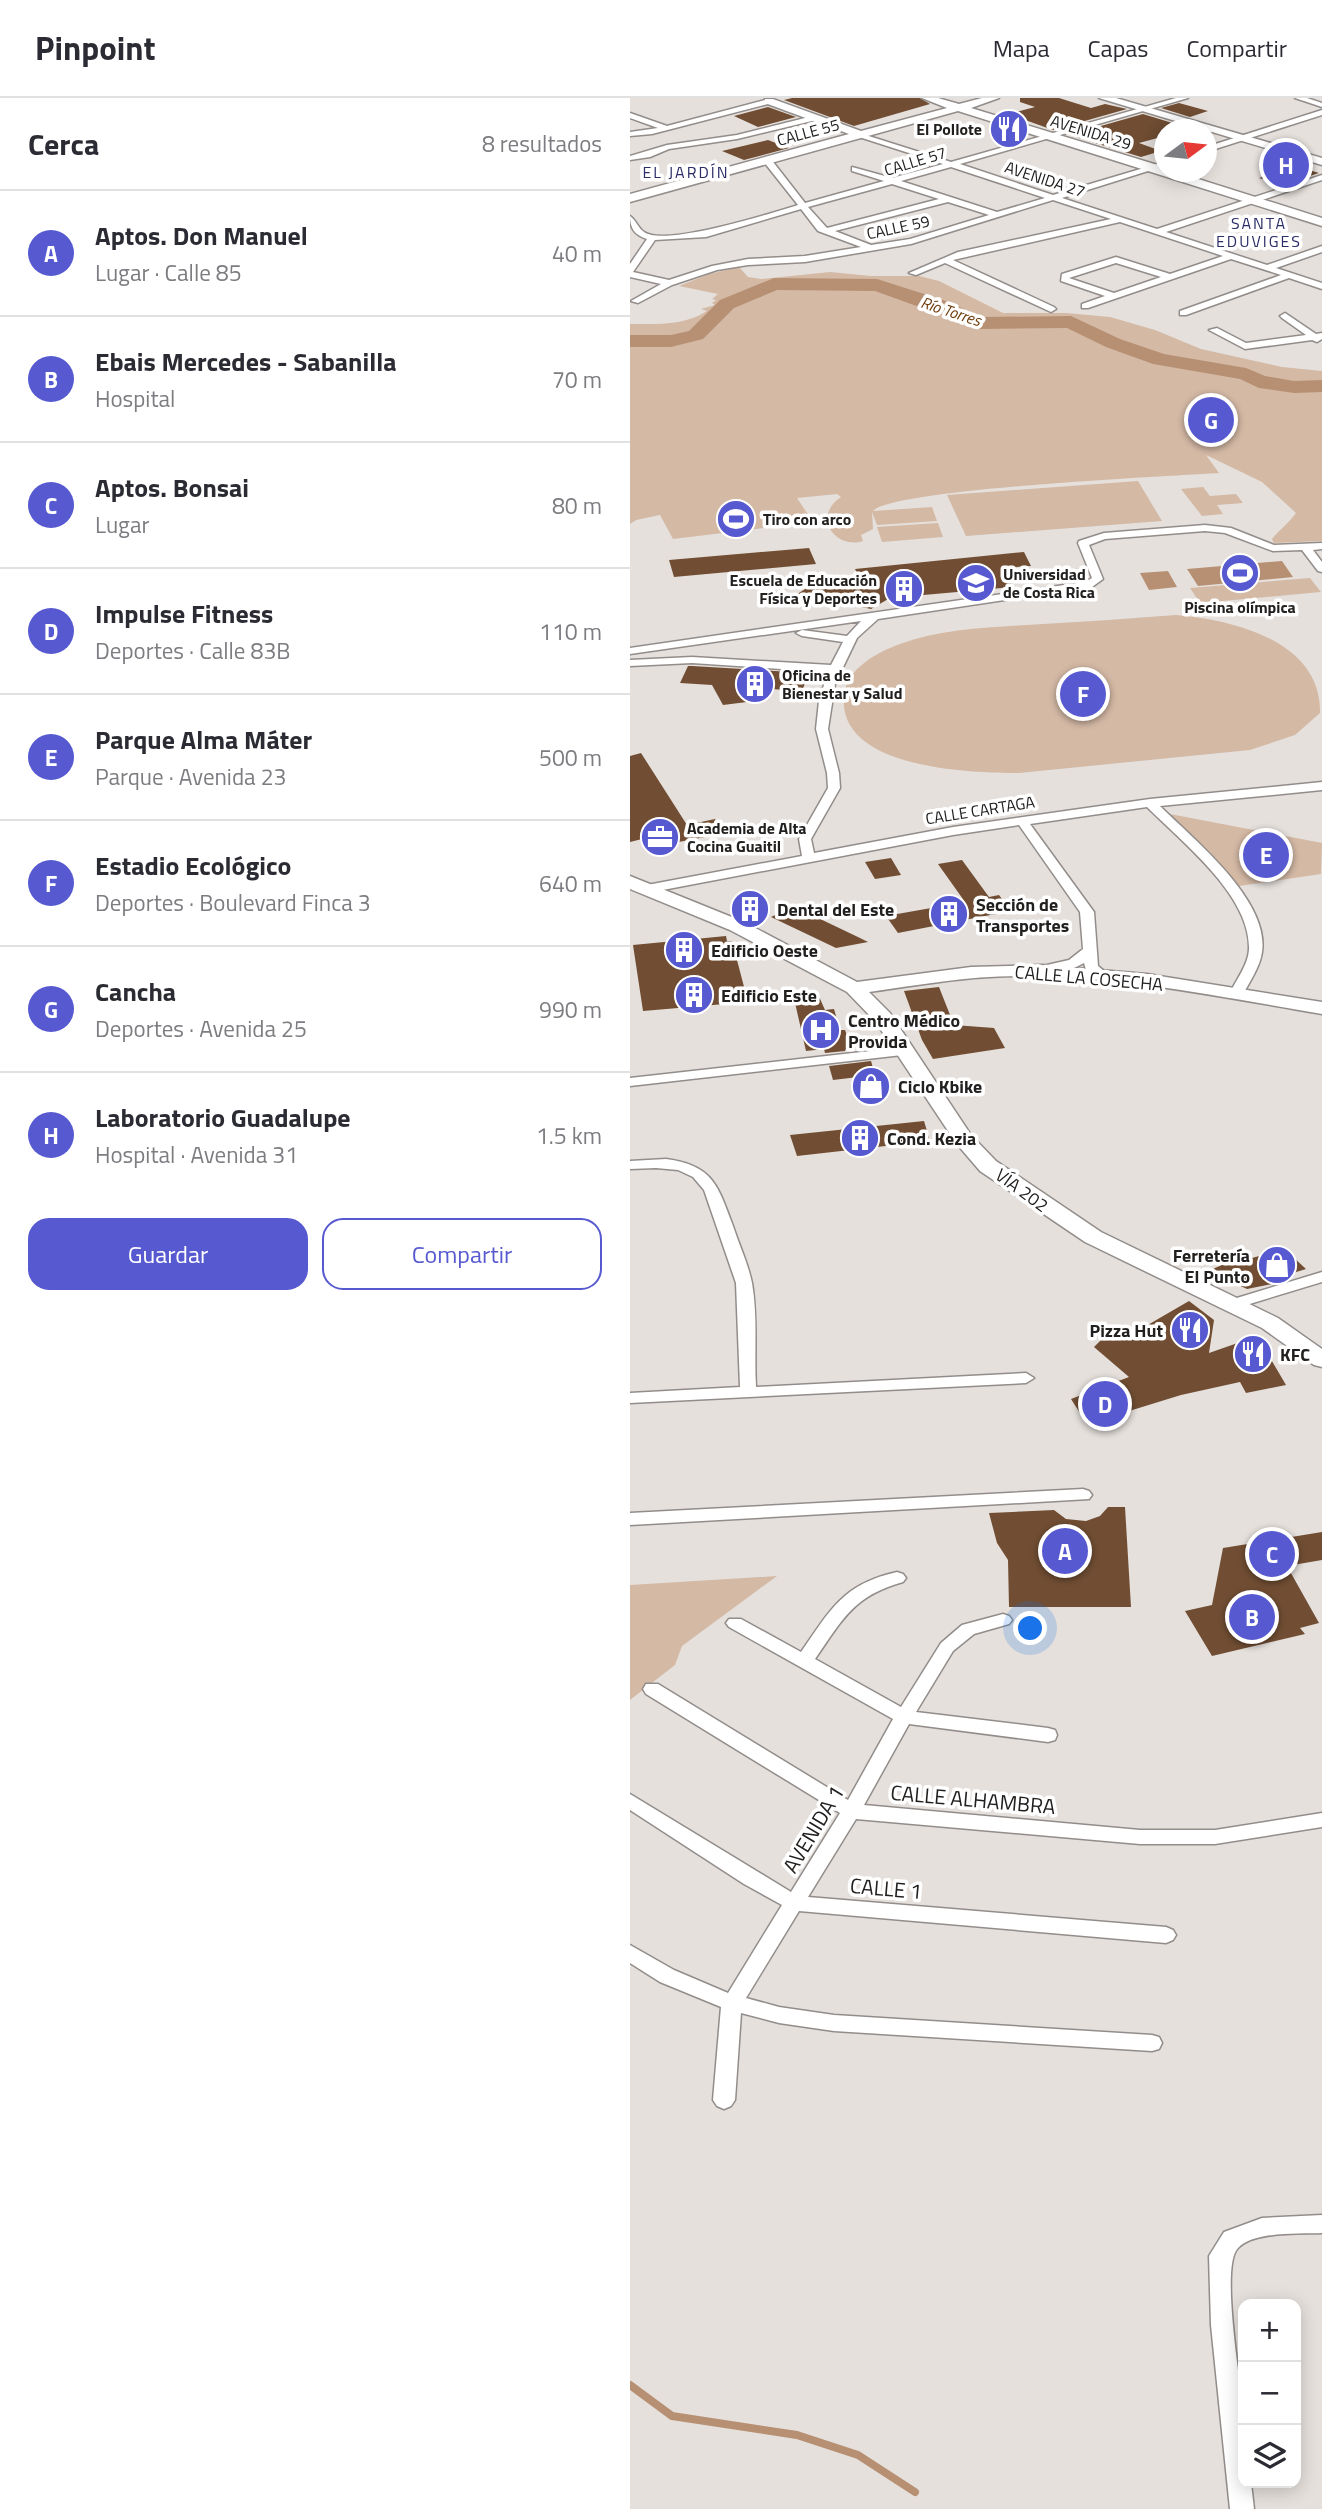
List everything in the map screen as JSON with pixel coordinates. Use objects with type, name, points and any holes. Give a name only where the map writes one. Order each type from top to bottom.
[{"type":"main road","points":[[764,100],[782,98]]},
{"type":"main road","name":"AVENIDA 29","points":[[927,98],[1154,166]]},
{"type":"main road","name":"CALLE 55","points":[[630,198],[995,98]]},
{"type":"main road","points":[[1104,98],[1322,160]]},
{"type":"main road","points":[[1114,98],[1148,110]]},
{"type":"main road","name":"AVENIDA 27","points":[[764,100],[859,134]]},
{"type":"main road","name":"AVENIDA 29","points":[[1203,182],[1322,222]]},
{"type":"main road","name":"VÍA 202","points":[[638,886],[761,937],[854,988],[883,1017],[966,1143],[988,1166],[1019,1190],[1103,1243],[1270,1322],[1322,1360]]},
{"type":"main road","name":"CALLE LA COSECHA","points":[[854,988],[989,971],[1041,971],[1237,993],[1322,1007]]},
{"type":"street","name":"CALLE 57","points":[[652,238],[706,233],[1184,98]]},
{"type":"street","points":[[1299,98],[1322,105]]},
{"type":"street","points":[[630,134],[666,128],[764,100]]},
{"type":"street","points":[[1217,147],[1322,112]]},
{"type":"street","points":[[630,115],[666,128]]},
{"type":"street","points":[[630,158],[647,156],[667,148],[737,137],[813,118]]},
{"type":"street","name":"AVENIDA 27","points":[[859,134],[1322,286]]},
{"type":"street","points":[[767,160],[806,206],[821,229],[871,248]]},
{"type":"street","points":[[855,170],[998,215]]},
{"type":"street","name":"CALLE 59","points":[[635,301],[688,276],[739,263],[805,259],[911,241],[1154,170]]},
{"type":"street","points":[[1157,232],[1322,177]]},
{"type":"street","points":[[827,231],[947,200]]},
{"type":"street","points":[[630,219],[640,234],[652,238],[630,272],[669,284]]},
{"type":"street","points":[[913,273],[961,254],[1120,220]]},
{"type":"street","points":[[1268,268],[1322,249]]},
{"type":"street","points":[[1085,306],[1232,256]]},
{"type":"street","points":[[945,260],[1051,309]]},
{"type":"street","points":[[1113,296],[1063,279],[1076,272],[1121,261],[1169,277]]},
{"type":"street","points":[[1183,313],[1290,275]]},
{"type":"street","points":[[1285,316],[1320,336]]},
{"type":"street","points":[[1214,330],[1239,345],[1252,346],[1320,336]]},
{"type":"street","points":[[630,651],[1088,586],[1098,579],[1083,543],[1104,536],[1205,528],[1227,530],[1273,548],[1322,546]]},
{"type":"street","points":[[1306,548],[1322,569]]},
{"type":"street","points":[[809,859],[805,839],[834,788],[822,726],[825,701],[848,639],[863,622],[879,615]]},
{"type":"street","points":[[760,633],[799,633],[848,639]]},
{"type":"street","points":[[630,663],[692,660],[836,669]]},
{"type":"street","name":"CALLE CARTAGA","points":[[638,886],[809,859],[953,831],[1150,803],[1322,786]]},
{"type":"street","points":[[1150,803],[1228,884],[1249,915],[1256,950],[1237,993]]},
{"type":"street","points":[[1022,821],[1087,912],[1091,967],[1103,976]]},
{"type":"street","points":[[1041,971],[1075,965],[1081,962],[1089,951]]},
{"type":"street","points":[[630,1082],[906,1051]]},
{"type":"street","points":[[630,1165],[666,1163],[696,1172],[714,1194],[743,1281],[747,1321],[748,1391]]},
{"type":"street","points":[[1233,1304],[1322,1277]]},
{"type":"street","points":[[630,1398],[1026,1378]]},
{"type":"street","points":[[630,1519],[1083,1495]]},
{"type":"street","points":[[804,1661],[846,1603],[864,1587],[877,1581],[897,1578]]},
{"type":"street","name":"AVENIDA 1","points":[[724,2100],[732,2003],[851,1811],[947,1647],[968,1629],[1003,1620]]},
{"type":"street","points":[[735,1623],[904,1717],[1048,1735]]},
{"type":"street","name":"CALLE ALHAMBRA","points":[[652,1689],[851,1811],[1140,1837],[1216,1838],[1322,1820]]},
{"type":"street","name":"CALLE 1","points":[[630,1801],[751,1879],[795,1903],[1166,1935]]},
{"type":"street","points":[[630,1952],[667,1976],[732,2003],[779,2015],[834,2023],[1153,2043]]},
{"type":"street","points":[[1242,2509],[1222,2325],[1220,2256],[1232,2239],[1262,2227],[1322,2224]]},
{"type":"shaded area","points":[[739,267],[748,277],[761,279],[830,272],[871,276],[919,276],[939,281],[1003,313],[1066,313],[1110,317],[1155,330],[1201,349],[1282,367],[1322,371],[1322,541],[1274,543],[1272,539],[1296,513],[1262,482],[1206,455],[1219,473],[978,490],[891,503],[873,511],[932,507],[937,521],[877,525],[872,512],[873,529],[861,535],[863,541],[853,543],[836,536],[828,522],[832,505],[841,497],[837,494],[797,498],[813,522],[673,539],[660,515],[636,520],[630,524],[630,324],[670,323],[698,316],[707,311],[701,309],[715,305],[712,303],[716,300],[712,299],[718,294],[679,286],[709,274]]},
{"type":"shaded area","points":[[1138,481],[1162,521],[966,536],[947,495]]},
{"type":"shaded area","points":[[1203,487],[1210,496],[1236,494],[1243,503],[1217,505],[1223,514],[1202,516],[1181,489]]},
{"type":"shaded area","points":[[938,523],[943,537],[882,542],[877,527]]},
{"type":"shaded area","name":"Piscina olímpica","points":[[1282,561],[1293,577],[1198,586],[1187,569]]},
{"type":"shaded area","points":[[1168,571],[1177,587],[1149,590],[1140,573]]},
{"type":"shaded area","points":[[1310,578],[1321,592],[1200,603],[1190,588]]},
{"type":"shaded area","points":[[1176,615],[1245,628],[1289,651],[1306,667],[1316,688],[1320,713],[1295,735],[1250,750],[1019,773],[940,768],[910,762],[883,752],[861,738],[847,720],[844,695],[846,685],[857,669],[882,652],[915,639],[979,628]]},
{"type":"shaded area","points":[[1170,814],[1322,843],[1321,874],[1239,886]]},
{"type":"shaded area","points":[[777,1576],[682,1646],[675,1665],[630,1700],[630,1585]]},
{"type":"building","points":[[920,98],[930,104],[854,126],[784,100]]},
{"type":"building","points":[[1020,98],[1059,98],[1091,108],[1105,104],[1127,109],[1053,130],[1008,114],[1035,107],[1020,102]]},
{"type":"building","points":[[1179,103],[1208,111],[1190,117],[1161,108]]},
{"type":"building","points":[[768,107],[796,117],[758,127],[734,116]]},
{"type":"building","points":[[1143,114],[1159,119],[1154,119],[1154,139],[1139,143],[1154,148],[1154,153],[1141,157],[1069,135]]},
{"type":"building","points":[[768,140],[789,148],[744,160],[722,151]]},
{"type":"building","points":[[1296,166],[1319,173],[1282,185],[1259,178]]},
{"type":"building","points":[[809,548],[816,564],[674,577],[669,560]]},
{"type":"building","points":[[1024,552],[1031,566],[1003,568],[1013,587],[890,598],[871,609],[834,601],[826,595],[791,598],[821,579],[858,575],[855,569]]},
{"type":"building","name":"Oficina de Bienestar y Salud","points":[[688,666],[809,673],[802,691],[753,688],[747,702],[723,705],[712,685],[680,683]]},
{"type":"building","points":[[641,753],[687,825],[715,819],[725,833],[648,848],[642,839],[630,842],[630,756]]},
{"type":"building","points":[[891,858],[901,875],[875,879],[865,862]]},
{"type":"building","name":"Sección de Transportes","points":[[962,860],[989,897],[999,895],[1011,911],[898,933],[886,916],[965,902],[938,864]]},
{"type":"building","points":[[793,906],[868,942],[836,948],[771,917]]},
{"type":"building","points":[[726,936],[727,941],[732,941],[748,1002],[643,1011],[633,945]]},
{"type":"building","points":[[939,987],[954,1025],[994,1028],[1005,1048],[933,1059],[922,1040],[904,991]]},
{"type":"building","name":"Centro Médico Provida","points":[[817,992],[825,1010],[834,1009],[840,1030],[845,1030],[849,1041],[845,1051],[806,1051],[793,994]]},
{"type":"building","points":[[871,1061],[875,1075],[833,1080],[829,1066]]},
{"type":"building","name":"Cond. Kezia","points":[[924,1121],[930,1141],[797,1156],[790,1135]]},
{"type":"building","points":[[1270,1253],[1275,1260],[1292,1256],[1306,1269],[1267,1281],[1272,1284],[1247,1289],[1208,1271],[1231,1261],[1234,1263]]},
{"type":"building","points":[[1189,1301],[1214,1320],[1209,1353],[1252,1338],[1269,1356],[1286,1385],[1246,1393],[1240,1382],[1181,1395],[1087,1424],[1071,1399],[1129,1377],[1094,1347],[1112,1329],[1127,1337]]},
{"type":"building","points":[[1108,1507],[1125,1507],[1131,1607],[1009,1607],[1008,1560],[997,1543],[989,1513],[1054,1510],[1066,1519],[1086,1521],[1100,1516]]},
{"type":"building","points":[[1322,1532],[1322,1560],[1287,1566],[1319,1623],[1300,1628],[1305,1634],[1212,1656],[1185,1611],[1212,1605],[1223,1548]]},
{"type":"waterway","name":"Río Torres","points":[[630,341],[671,341],[696,335],[727,304],[774,284],[877,285],[936,304],[980,323],[1071,322],[1113,343],[1160,360],[1246,374],[1259,382],[1294,387],[1322,386]]},
{"type":"waterway","points":[[630,2385],[672,2416],[797,2435],[858,2455],[915,2492]]},
{"type":"place","name":"El Pollote","points":[[1009,129]]},
{"type":"place","name":"Laboratorio Guadalupe","points":[[1286,165]]},
{"type":"place","name":"Cancha","points":[[1211,420]]},
{"type":"place","name":"Tiro con arco","points":[[736,519]]},
{"type":"place","name":"Piscina olímpica","points":[[1240,573]]},
{"type":"place","name":"Universidad de Costa Rica","points":[[976,583]]},
{"type":"place","name":"Escuela de Educación Física y Deportes","points":[[904,589]]},
{"type":"place","name":"Oficina de Bienestar y Salud","points":[[755,684]]},
{"type":"place","name":"Estadio Ecológico","points":[[1083,694]]},
{"type":"place","name":"Academia de Alta Cocina Guaitil","points":[[660,837]]},
{"type":"place","name":"Parque Alma Máter","points":[[1266,855]]},
{"type":"place","name":"Dental del Este","points":[[750,909]]},
{"type":"place","name":"Sección de Transportes","points":[[949,914]]},
{"type":"place","name":"Edificio Oeste","points":[[684,950]]},
{"type":"place","name":"Edificio Este","points":[[694,995]]},
{"type":"place","name":"Centro Médico Provida","points":[[821,1030]]},
{"type":"place","name":"Ciclo Kbike","points":[[871,1086]]},
{"type":"place","name":"Cond. Kezia","points":[[860,1138]]},
{"type":"place","name":"Ferretería El Punto","points":[[1277,1265]]},
{"type":"place","name":"Pizza Hut","points":[[1190,1330]]},
{"type":"place","name":"KFC","points":[[1253,1354]]},
{"type":"place","name":"Impulse Fitness","points":[[1105,1404]]},
{"type":"place","name":"Aptos. Don Manuel","points":[[1065,1551]]},
{"type":"place","name":"Aptos. Bonsai","points":[[1272,1554]]},
{"type":"place","name":"Ebais Mercedes - Sabanilla","points":[[1252,1617]]},
{"type":"district","name":"EL JARDÍN","points":[[686,172]]},
{"type":"district","name":"SANTA EDUVIGES","points":[[1259,232]]}]
